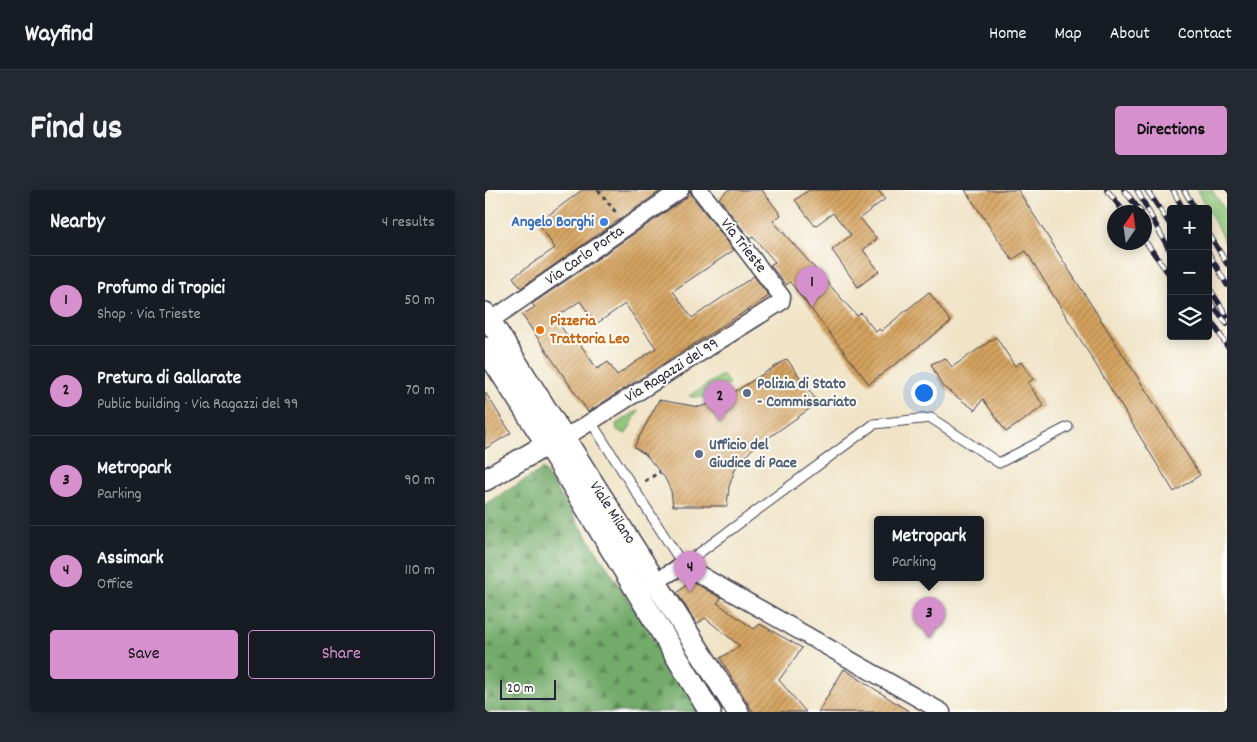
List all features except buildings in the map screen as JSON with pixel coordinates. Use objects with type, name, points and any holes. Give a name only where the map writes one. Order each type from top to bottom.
[{"type":"street","name":"Via Carlo Porta","points":[[487,317],[627,227],[680,190]]},
{"type":"street","name":"Via Trieste","points":[[700,190],[782,297],[781,302]]},
{"type":"street","name":"Via Ragazzi del 99","points":[[555,440],[591,422],[781,302]]},
{"type":"street","name":"Viale Milano","points":[[487,317],[637,593],[710,712]]},
{"type":"street","name":"Viale Milano","points":[[485,348],[555,440],[657,582],[738,712]]},
{"type":"street","points":[[485,480],[555,440]]},
{"type":"street","points":[[637,593],[683,564],[942,712]]},
{"type":"lane","points":[[591,422],[683,564],[874,424],[931,418],[999,463],[1068,426]]},
{"type":"path","points":[[597,190],[627,227]]},
{"type":"path","points":[[651,478],[660,472]]},
{"type":"green space","points":[[1198,190],[1212,190],[1227,214],[1227,246],[1212,217],[1212,205],[1206,205]]},
{"type":"green space","points":[[723,374],[729,384],[705,397],[689,396]]},
{"type":"green space","points":[[639,410],[626,434],[617,430],[616,424]]},
{"type":"green space","points":[[543,469],[702,712],[485,712],[485,504]]},
{"type":"railway","points":[[1107,190],[1119,205]]},
{"type":"railway","points":[[1124,190],[1136,205]]},
{"type":"railway","points":[[1137,190],[1169,250]]},
{"type":"railway","points":[[1147,190],[1167,220]]},
{"type":"railway","points":[[1173,190],[1181,205]]},
{"type":"railway","points":[[1184,190],[1193,205]]},
{"type":"railway","points":[[1212,239],[1227,264]]},
{"type":"railway","points":[[1152,250],[1167,271]]},
{"type":"railway","points":[[1212,259],[1227,285]]},
{"type":"railway","points":[[1212,292],[1227,316]]},
{"type":"railway","points":[[1212,305],[1227,324]]},
{"type":"railway","points":[[1212,322],[1227,346]]},
{"type":"place","name":"Angelo Borghi","points":[[604,222]]},
{"type":"place","name":"Profumo di Tropici","points":[[812,307]]},
{"type":"place","name":"Pizzeria Trattoria Leo","points":[[540,330]]},
{"type":"place","name":"Polizia di Stato - Commissariato","points":[[747,393]]},
{"type":"place","name":"Pretura di Gallarate","points":[[720,421]]},
{"type":"place","name":"Ufficio del Giudice di Pace","points":[[699,454]]},
{"type":"place","name":"Assimark","points":[[690,592]]},
{"type":"place","name":"Metropark","points":[[929,638]]}]
